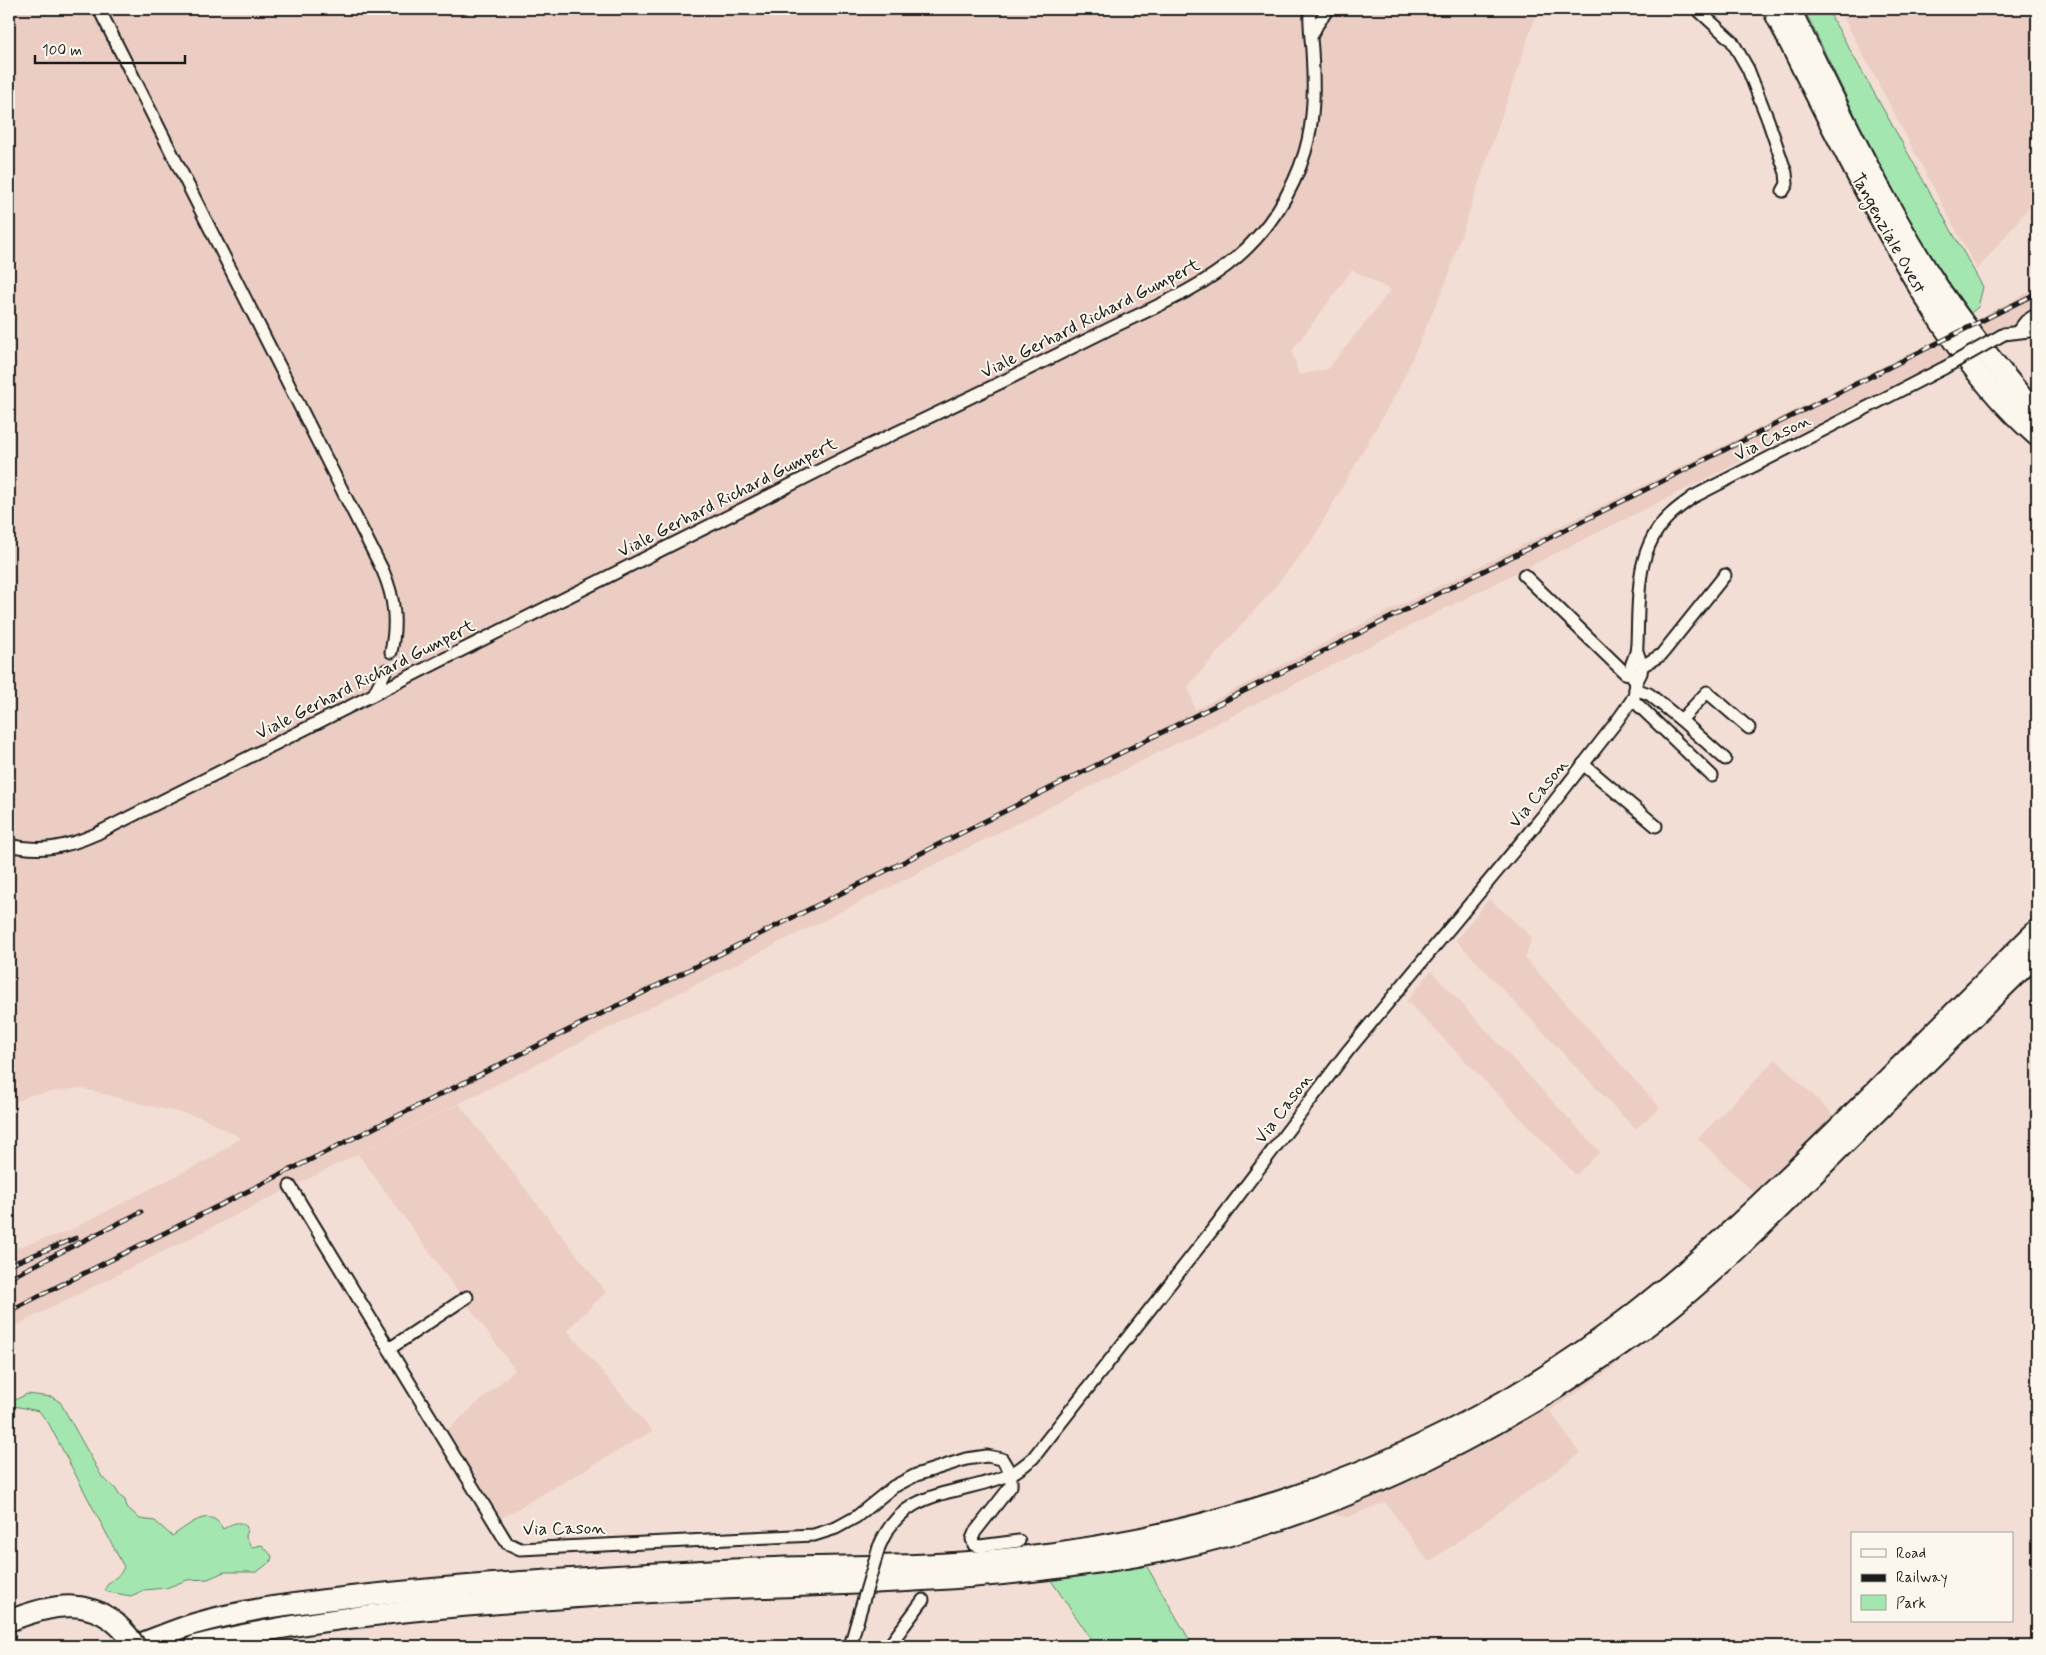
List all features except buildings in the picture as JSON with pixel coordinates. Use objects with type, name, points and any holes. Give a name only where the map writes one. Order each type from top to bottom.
[{"type":"highway","name":"Tangenziale Ovest","points":[[1773,9],[1845,153],[1914,279],[1945,329],[1990,391],[2037,436]]},
{"type":"highway","name":"Tangenziale Ovest","points":[[1790,9],[1903,230],[1928,272],[1988,357],[2007,378],[2037,405]]},
{"type":"highway","name":"Tangenziale Ovest","points":[[2007,378],[2037,415]]},
{"type":"highway","points":[[2011,413],[2037,445]]},
{"type":"highway","points":[[9,1621],[46,1608],[78,1606],[104,1614],[112,1620],[128,1644],[193,1624],[284,1605],[453,1586],[728,1569],[921,1564],[1016,1558],[1128,1542],[1220,1520],[1308,1493],[1390,1460],[1499,1404],[1543,1378],[1626,1320],[1729,1233],[1922,1046],[2037,930]]},
{"type":"highway","points":[[195,1646],[313,1623],[397,1612],[506,1602],[637,1593],[921,1581],[1068,1567],[1181,1547],[1228,1535],[1333,1501],[1396,1475],[1514,1414],[1592,1365],[1681,1299],[1795,1192],[2037,954]]},
{"type":"highway","points":[[234,1646],[313,1623]]},
{"type":"street","points":[[99,9],[383,571],[389,586],[395,614],[396,626],[392,652]]},
{"type":"street","points":[[1312,16],[1328,9]]},
{"type":"street","points":[[1697,9],[1732,41],[1748,69],[1786,173],[1787,184],[1783,191]]},
{"type":"street","name":"Viale Gerhard Richard Gumpert","points":[[9,846],[40,849],[61,847],[80,841],[868,446],[1166,301],[1224,267],[1250,244],[1273,217],[1299,170],[1308,138],[1313,109],[1312,16]]},
{"type":"street","points":[[2018,331],[2026,321],[2037,314]]},
{"type":"street","name":"Via Cason","points":[[1642,666],[1637,650],[1639,579],[1647,551],[1655,533],[1668,517],[1693,497],[1944,368],[2004,334],[2037,330]]},
{"type":"street","points":[[1524,575],[1625,673],[1634,686],[1712,776]]},
{"type":"street","name":"Via Cason","points":[[1634,686],[1658,662],[1661,654],[1725,575]]},
{"type":"street","points":[[1637,650],[1661,654]]},
{"type":"street","name":"Via Cason","points":[[1634,686],[1630,666],[1637,650]]},
{"type":"street","name":"Via Cason","points":[[850,1646],[879,1548],[884,1534],[892,1524],[908,1508],[922,1499],[1012,1474],[1033,1458],[1217,1224],[1347,1052],[1584,764],[1634,686],[1642,666],[1661,654]]},
{"type":"street","points":[[374,694],[386,670]]},
{"type":"street","points":[[1634,686],[1649,694],[1725,759]]},
{"type":"street","points":[[1681,720],[1707,692],[1749,728]]},
{"type":"street","name":"Via Cason","points":[[1584,764],[1656,826]]},
{"type":"street","name":"Via Cason","points":[[290,1186],[507,1542],[520,1549],[814,1535],[836,1528],[856,1517],[893,1487],[908,1479],[946,1465],[966,1459],[987,1456],[1002,1459],[1012,1474]]},
{"type":"street","points":[[389,1349],[467,1297]]},
{"type":"street","points":[[1012,1474],[1011,1486],[974,1532],[972,1539],[974,1545],[980,1546],[1019,1541]]},
{"type":"street","points":[[889,1646],[923,1600]]},
{"type":"shaded area","points":[[9,9],[1538,9],[1449,275],[1400,386],[1311,542],[1268,595],[1188,686],[1195,710],[1338,636],[1921,348],[2037,288],[2037,315],[1512,575],[9,1329],[9,1250],[66,1232],[213,1157],[241,1138],[201,1117],[81,1088],[30,1095],[9,1106]],"holes":[[[1352,270],[1391,290],[1328,369],[1299,375],[1292,351]]]},
{"type":"shaded area","points":[[1839,9],[2037,9],[2037,198],[1977,270]]},
{"type":"shaded area","points":[[1489,899],[1532,937],[1525,958],[1660,1108],[1635,1129],[1456,940]]},
{"type":"shaded area","points":[[1431,971],[1600,1152],[1576,1175],[1407,1001]]},
{"type":"shaded area","points":[[1776,1059],[1834,1116],[1756,1195],[1698,1138]]},
{"type":"shaded area","points":[[459,1104],[606,1292],[567,1330],[652,1431],[498,1520],[447,1430],[515,1370],[358,1154]]},
{"type":"shaded area","points":[[1634,1345],[1615,1366],[1550,1411],[1580,1454],[1429,1562],[1385,1502],[1348,1517],[1321,1512],[1477,1446]]},
{"type":"green space","points":[[1804,9],[1827,9],[1983,287],[1978,307],[1971,313],[1946,278],[1901,204],[1860,125]]},
{"type":"green space","points":[[27,1394],[52,1397],[60,1402],[102,1477],[115,1488],[125,1500],[127,1507],[140,1519],[155,1521],[172,1536],[199,1519],[212,1518],[223,1529],[235,1523],[240,1523],[247,1527],[246,1538],[252,1547],[262,1545],[272,1556],[271,1561],[257,1572],[224,1572],[208,1579],[187,1580],[166,1588],[144,1590],[131,1596],[108,1592],[105,1589],[120,1574],[124,1567],[49,1424],[39,1411],[9,1405],[9,1403]]},
{"type":"green space","points":[[1146,1565],[1193,1646],[1096,1646],[1050,1579],[1109,1572]]},
{"type":"railway","points":[[9,1311],[2037,293]]},
{"type":"railway","points":[[9,1278],[141,1212]]},
{"type":"railway","points":[[9,1265],[76,1238]]}]
